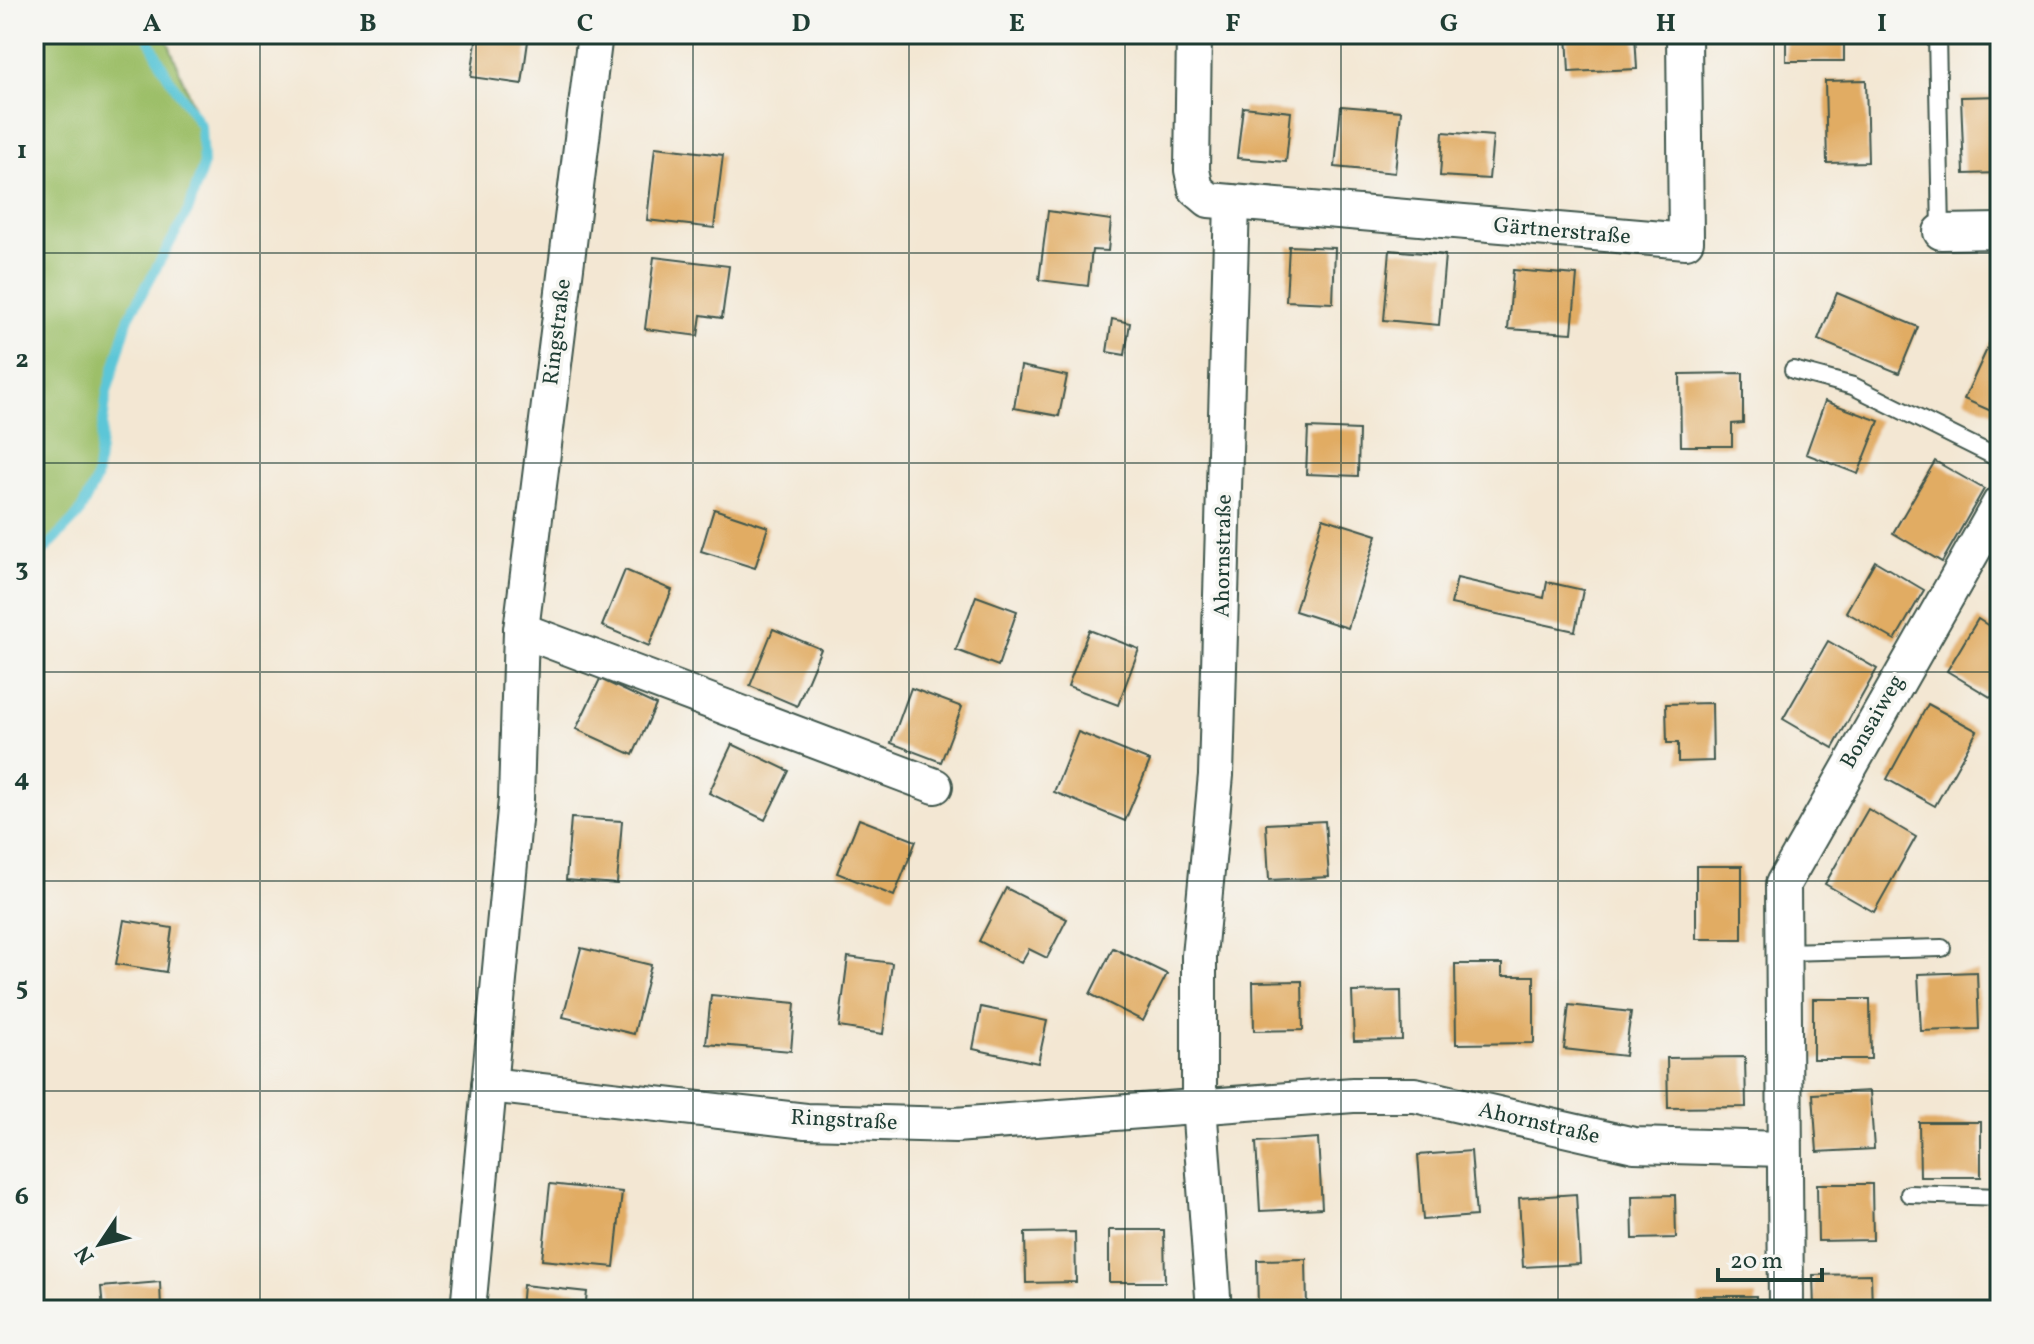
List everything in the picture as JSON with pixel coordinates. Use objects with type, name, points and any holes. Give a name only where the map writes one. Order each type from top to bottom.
[{"type":"street","name":"Ringstraße","points":[[468,1310],[516,799],[521,630],[595,34]]},
{"type":"street","points":[[1194,34],[1192,170],[1196,189],[1209,200],[1232,202]]},
{"type":"street","name":"Gärtnerstraße","points":[[1232,202],[1686,241],[1684,34]]},
{"type":"street","name":"Ahornstraße","points":[[1214,1310],[1199,1105],[1199,956],[1216,775],[1232,202]]},
{"type":"street","points":[[1941,232],[2000,231]]},
{"type":"street","name":"Bonsaiweg","points":[[1786,1310],[1783,884],[2000,503]]},
{"type":"street","points":[[521,630],[935,786]]},
{"type":"street","name":"Ringstraße","points":[[489,1085],[806,1121],[955,1125],[1199,1105]]},
{"type":"street","name":"Ahornstraße","points":[[1199,1105],[1353,1095],[1415,1095],[1634,1145],[1784,1149]]},
{"type":"lane","points":[[1937,35],[1941,232]]},
{"type":"lane","points":[[1793,370],[1853,386],[2000,459]]},
{"type":"lane","points":[[1783,952],[1942,948]]},
{"type":"lane","points":[[1909,1194],[2000,1197]]},
{"type":"green space","points":[[34,34],[165,34],[201,126],[203,166],[189,209],[129,317],[107,392],[96,480],[79,514],[34,561]]},
{"type":"building","points":[[477,34],[529,34],[522,84],[471,77]]},
{"type":"building","points":[[1567,34],[1635,34],[1637,69],[1569,72]]},
{"type":"building","points":[[1804,34],[1844,34],[1844,61],[1786,61],[1786,37],[1804,37]]},
{"type":"building","points":[[1866,80],[1868,162],[1827,163],[1825,81]]},
{"type":"building","points":[[2000,96],[2000,173],[1964,174],[1961,97]]},
{"type":"building","points":[[1341,106],[1401,111],[1395,173],[1335,167]]},
{"type":"building","points":[[1243,107],[1291,112],[1286,162],[1237,158]]},
{"type":"building","points":[[1443,132],[1493,136],[1489,179],[1440,176]]},
{"type":"building","points":[[655,147],[723,155],[714,228],[647,220]]},
{"type":"building","points":[[1048,211],[1111,220],[1108,251],[1092,250],[1088,286],[1039,280]]},
{"type":"building","points":[[1289,246],[1335,248],[1333,303],[1286,301]]},
{"type":"building","points":[[1390,250],[1445,255],[1439,325],[1384,320]]},
{"type":"building","points":[[654,257],[729,266],[722,318],[701,315],[698,336],[645,329]]},
{"type":"building","points":[[1513,270],[1577,275],[1572,333],[1508,329]]},
{"type":"building","points":[[1837,293],[1918,327],[1899,373],[1818,340]]},
{"type":"building","points":[[1112,319],[1130,323],[1125,355],[1107,352]]},
{"type":"building","points":[[2000,321],[2000,415],[1964,399]]},
{"type":"building","points":[[1021,366],[1067,376],[1059,416],[1014,408]]},
{"type":"building","points":[[1743,373],[1743,423],[1732,424],[1732,446],[1681,446],[1680,374]]},
{"type":"building","points":[[1825,401],[1879,421],[1858,474],[1806,454]]},
{"type":"building","points":[[1308,428],[1359,430],[1358,476],[1306,474]]},
{"type":"building","points":[[1935,461],[1984,489],[1942,562],[1893,533]]},
{"type":"building","points":[[714,509],[768,527],[755,568],[701,551]]},
{"type":"building","points":[[1323,518],[1377,535],[1348,628],[1295,611]]},
{"type":"building","points":[[1875,561],[1924,590],[1895,640],[1846,612]]},
{"type":"building","points":[[625,570],[672,590],[649,646],[602,626]]},
{"type":"building","points":[[1457,578],[1544,598],[1547,582],[1583,590],[1575,631],[1451,604]]},
{"type":"building","points":[[976,596],[1017,611],[998,666],[956,650]]},
{"type":"building","points":[[1978,619],[2000,633],[2000,695],[1997,701],[1947,671]]},
{"type":"building","points":[[773,629],[821,649],[797,706],[750,686]]},
{"type":"building","points":[[1089,630],[1139,649],[1118,705],[1068,686]]},
{"type":"building","points":[[1828,641],[1877,669],[1833,748],[1783,719]]},
{"type":"building","points":[[600,679],[656,705],[633,755],[576,729]]},
{"type":"building","points":[[911,688],[962,707],[941,762],[891,743]]},
{"type":"building","points":[[1712,703],[1713,761],[1678,762],[1678,743],[1667,743],[1666,704]]},
{"type":"building","points":[[1928,704],[1977,731],[1935,806],[1887,779]]},
{"type":"building","points":[[1078,732],[1150,761],[1125,821],[1054,792]]},
{"type":"building","points":[[732,744],[789,771],[765,820],[709,793]]},
{"type":"building","points":[[1868,809],[1916,837],[1874,912],[1825,884]]},
{"type":"building","points":[[571,818],[622,821],[617,884],[566,880]]},
{"type":"building","points":[[859,819],[916,841],[894,896],[837,873]]},
{"type":"building","points":[[1325,821],[1329,877],[1269,880],[1266,824]]},
{"type":"building","points":[[1696,866],[1742,866],[1742,939],[1696,939]]},
{"type":"building","points":[[1006,888],[1067,919],[1047,958],[1029,949],[1021,963],[979,941]]},
{"type":"building","points":[[124,920],[172,928],[166,972],[116,964]]},
{"type":"building","points":[[581,948],[651,965],[634,1034],[563,1017]]},
{"type":"building","points":[[1113,948],[1167,974],[1143,1021],[1090,994]]},
{"type":"building","points":[[848,957],[892,963],[883,1034],[839,1027]]},
{"type":"building","points":[[1455,964],[1502,964],[1502,976],[1534,976],[1534,1043],[1456,1044]]},
{"type":"building","points":[[1977,972],[1979,1029],[1921,1031],[1918,974]]},
{"type":"building","points":[[1302,981],[1303,1030],[1254,1031],[1253,982]]},
{"type":"building","points":[[1401,991],[1402,1040],[1354,1041],[1352,992]]},
{"type":"building","points":[[711,995],[795,1003],[791,1051],[706,1044]]},
{"type":"building","points":[[1813,999],[1870,999],[1871,1059],[1813,1059]]},
{"type":"building","points":[[1569,1005],[1631,1012],[1625,1056],[1564,1049]]},
{"type":"building","points":[[981,1007],[1047,1021],[1038,1063],[973,1049]]},
{"type":"building","points":[[1745,1057],[1746,1107],[1668,1108],[1667,1058]]},
{"type":"building","points":[[1870,1091],[1874,1149],[1817,1152],[1813,1094]]},
{"type":"building","points":[[1919,1122],[1981,1122],[1981,1177],[1920,1177]]},
{"type":"building","points":[[1318,1138],[1322,1208],[1260,1211],[1256,1142]]},
{"type":"building","points":[[1471,1151],[1476,1216],[1423,1220],[1418,1155]]},
{"type":"building","points":[[550,1184],[622,1192],[614,1267],[542,1260]]},
{"type":"building","points":[[1817,1184],[1872,1184],[1873,1240],[1818,1241]]},
{"type":"building","points":[[1576,1194],[1580,1264],[1523,1267],[1519,1198]]},
{"type":"building","points":[[1675,1195],[1676,1238],[1633,1239],[1632,1196]]},
{"type":"building","points":[[1109,1230],[1164,1230],[1165,1282],[1109,1282]]},
{"type":"building","points":[[1075,1232],[1076,1282],[1026,1283],[1025,1233]]},
{"type":"building","points":[[1306,1259],[1307,1308],[1258,1309],[1257,1260]]},
{"type":"building","points":[[1871,1274],[1872,1310],[1814,1310],[1813,1275]]},
{"type":"building","points":[[160,1282],[161,1310],[103,1310],[101,1287]]},
{"type":"building","points":[[523,1285],[587,1292],[585,1310],[521,1310]]},
{"type":"building","points":[[1698,1296],[1756,1296],[1756,1310],[1698,1310]]},
{"type":"waterway","points":[[34,561],[79,514],[96,480],[107,392],[129,317],[189,209],[203,166],[201,126],[166,73],[146,34]]}]
